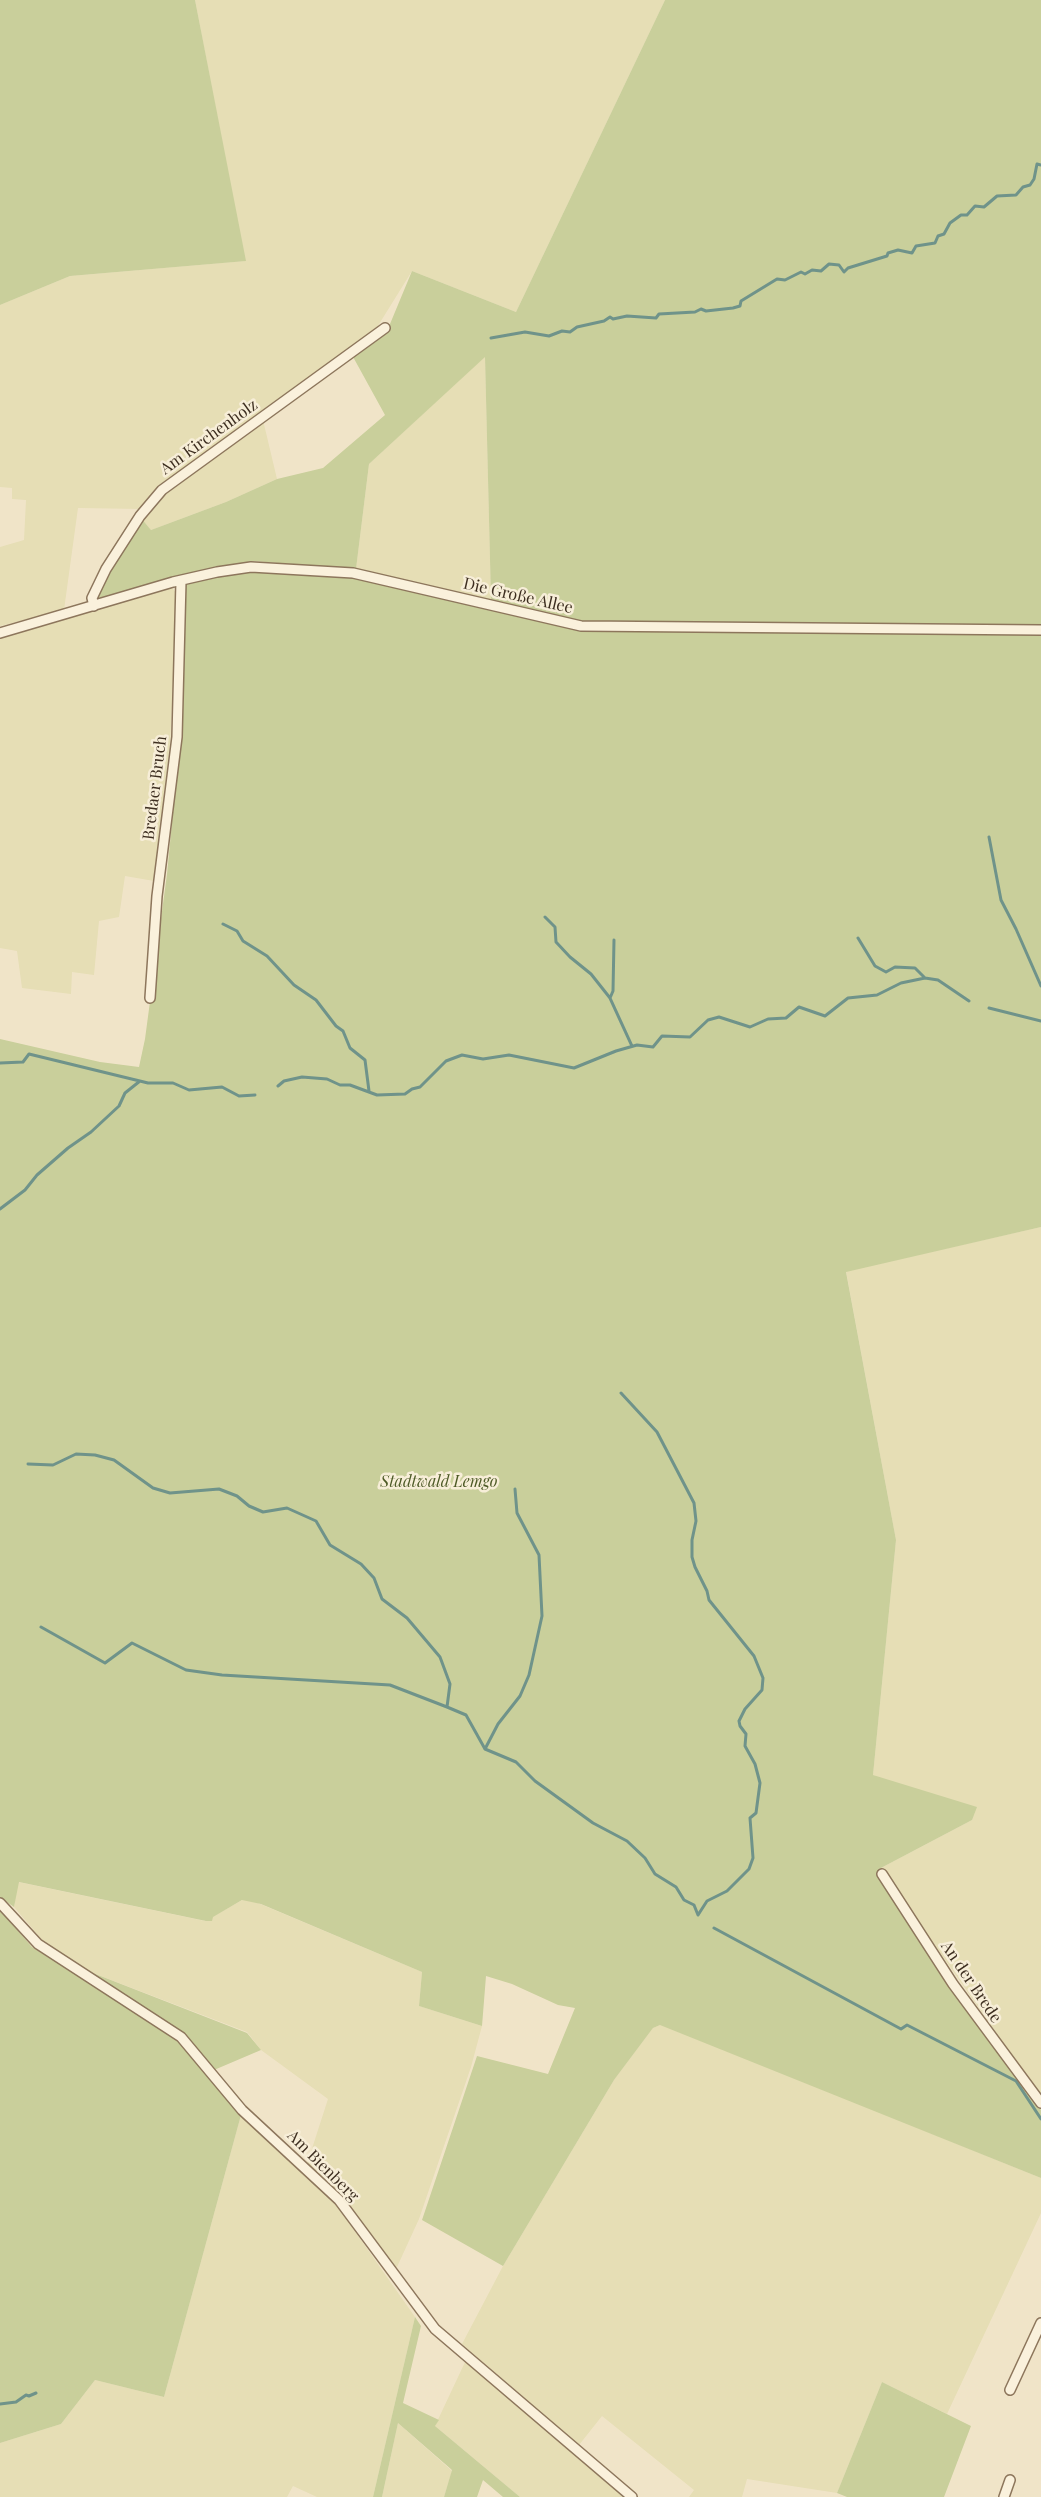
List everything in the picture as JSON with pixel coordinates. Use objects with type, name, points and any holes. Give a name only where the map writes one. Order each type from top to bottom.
[{"type":"street","name":"Am Kirchenholz","points":[[93,606],[92,598],[106,569],[140,516],[162,490],[385,328]]},
{"type":"street","name":"Die Große Allee","points":[[0,633],[180,581],[251,567],[353,573],[580,626],[1041,630]]},
{"type":"street","name":"Bredaer Bruch","points":[[150,998],[158,896],[177,737],[180,581]]},
{"type":"street","name":"An der Brede","points":[[882,1874],[953,1984],[1041,2103]]},
{"type":"street","name":"Am Bienberg","points":[[0,1903],[38,1944],[181,2037],[242,2110],[339,2200],[435,2328],[632,2497]]},
{"type":"street","points":[[1010,2390],[1041,2323]]},
{"type":"street","points":[[1004,2497],[1010,2480]]},
{"type":"shaded area","points":[[195,0],[665,0],[516,312],[412,271],[376,329],[158,487],[141,509],[78,508],[64,610],[0,626],[0,547],[24,540],[26,500],[12,499],[12,488],[0,487],[0,305],[70,276],[245,261]]},
{"type":"shaded area","points":[[485,356],[491,600],[356,569],[369,464]]},
{"type":"shaded area","points":[[263,420],[277,479],[226,502],[151,530],[141,518],[164,491]]},
{"type":"shaded area","points":[[165,587],[173,589],[178,595],[170,743],[154,881],[125,876],[119,917],[99,921],[94,975],[72,972],[71,994],[22,988],[17,951],[0,948],[0,637]]},
{"type":"shaded area","points":[[1041,1227],[1041,2097],[881,1868],[972,1820],[873,1775],[896,1540],[846,1271]]},
{"type":"shaded area","points":[[18,1882],[205,1921],[246,1898],[422,1972],[419,2006],[482,2026],[471,2067],[419,2219],[397,2267],[343,2198],[307,2164],[328,2099],[261,2050],[247,2032],[85,1970],[43,1941],[14,1907]]},
{"type":"shaded area","points":[[662,2024],[1041,2178],[1041,2213],[947,2414],[882,2382],[837,2493],[747,2479],[742,2497],[689,2497],[694,2490],[602,2416],[579,2445],[462,2344],[503,2266],[614,2080],[653,2028]]},
{"type":"shaded area","points":[[241,2115],[335,2203],[415,2317],[373,2497],[317,2497],[293,2486],[287,2497],[0,2497],[0,2443],[61,2424],[95,2380],[164,2397]]},
{"type":"shaded area","points":[[466,2360],[624,2497],[520,2497],[435,2426]]},
{"type":"shaded area","points":[[398,2423],[452,2471],[444,2497],[382,2497]]},
{"type":"green space","points":[[0,0],[195,0],[246,261],[70,276],[0,305]]},
{"type":"green space","name":"Stadtwald Lemgo","points":[[665,0],[1041,0],[1041,1227],[846,1272],[896,1540],[873,1775],[977,1807],[972,1820],[879,1869],[965,2009],[1041,2110],[1041,2178],[660,2025],[653,2028],[614,2080],[503,2266],[422,2220],[477,2056],[548,2074],[575,2008],[558,2005],[512,1984],[486,1976],[482,2026],[419,2006],[422,1972],[261,1904],[242,1900],[213,1917],[212,1921],[206,1921],[19,1882],[14,1907],[0,1897],[0,1039],[100,1062],[139,1067],[145,1039],[167,874],[178,761],[185,584],[217,575],[252,570],[351,576],[519,617],[520,607],[491,600],[485,357],[369,464],[356,569],[253,561],[183,575],[100,599],[97,595],[108,570],[141,518],[151,530],[226,502],[277,479],[323,468],[385,415],[352,355],[390,324],[412,271],[516,312]]},
{"type":"green space","points":[[0,1910],[32,1947],[178,2039],[241,2115],[164,2397],[95,2380],[61,2424],[0,2443]]},
{"type":"green space","points":[[85,1970],[247,2033],[261,2050],[214,2070],[184,2033]]},
{"type":"green space","points":[[415,2317],[421,2326],[403,2403],[439,2420],[435,2426],[520,2497],[503,2497],[483,2480],[477,2497],[444,2497],[452,2470],[398,2423],[382,2497],[373,2497]]},
{"type":"green space","points":[[882,2382],[971,2426],[944,2497],[847,2497],[837,2493]]},
{"type":"waterway","points":[[491,338],[525,332],[549,336],[562,331],[570,332],[577,327],[604,321],[610,317],[613,319],[627,316],[656,318],[659,314],[733,308],[740,306],[741,301],[777,279],[785,280],[801,272],[805,274],[812,270],[821,271],[829,264],[839,265],[844,272],[848,268],[887,256],[888,253],[898,250],[912,253],[916,246],[935,243],[950,223],[961,215],[967,215],[975,206],[984,207],[997,196],[1016,195],[1023,187],[1030,185],[1034,179],[1037,164],[1041,165]]},
{"type":"waterway","points":[[989,837],[1001,900],[1041,986]]},
{"type":"waterway","points":[[545,917],[555,927],[556,942],[591,974],[610,998],[632,1046]]},
{"type":"waterway","points":[[223,924],[237,931],[243,941],[267,956],[294,985],[316,1000],[336,1026],[343,1031],[350,1048],[365,1060],[369,1091]]},
{"type":"waterway","points":[[858,938],[875,966],[886,972],[895,967],[915,968],[925,978]]},
{"type":"waterway","points":[[610,998],[613,991],[614,940]]},
{"type":"waterway","points":[[278,1086],[284,1081],[302,1077],[327,1079],[377,1095],[405,1094],[420,1087],[446,1061],[462,1055],[483,1059],[509,1055],[574,1068],[637,1045],[653,1047],[662,1036],[690,1037],[708,1020],[719,1017],[750,1027],[768,1019],[786,1018],[799,1007],[825,1016],[848,998],[877,995],[901,983],[925,978],[938,980],[969,1001]]},
{"type":"waterway","points":[[989,1008],[1041,1021]]},
{"type":"waterway","points":[[0,1063],[23,1062],[29,1054],[148,1083],[173,1083],[189,1090],[222,1087],[239,1096],[255,1095]]},
{"type":"waterway","points":[[0,1209],[25,1190],[37,1175],[68,1148],[91,1132],[119,1106],[125,1093],[140,1081]]},
{"type":"waterway","points":[[621,1393],[657,1432],[694,1503],[696,1521],[692,1540],[692,1557],[695,1567],[709,1600],[754,1656],[763,1678],[762,1690],[745,1709],[739,1721],[746,1734],[745,1746],[755,1764],[760,1783],[756,1813],[750,1818],[753,1858],[749,1869],[727,1891],[707,1901],[698,1915]]},
{"type":"waterway","points":[[28,1464],[53,1465],[76,1454],[95,1455],[114,1460],[153,1488],[170,1493],[219,1489],[237,1496],[249,1506],[263,1512],[287,1508],[316,1521],[330,1545],[361,1564],[374,1578],[382,1599],[407,1618],[440,1657],[450,1684],[447,1707]]},
{"type":"waterway","points":[[485,1749],[498,1724],[520,1696],[529,1675],[542,1616],[539,1555],[517,1513],[515,1489]]},
{"type":"waterway","points":[[41,1627],[105,1663],[132,1643],[186,1670],[222,1675],[390,1685],[466,1715],[485,1749],[516,1762],[535,1781],[593,1823],[627,1841],[645,1858],[655,1874],[676,1887],[684,1900],[694,1905],[698,1915]]},
{"type":"waterway","points":[[714,1928],[901,2029],[907,2025],[1016,2081],[1041,2119]]},
{"type":"waterway","points":[[0,2404],[16,2402],[26,2395],[36,2393]]}]
